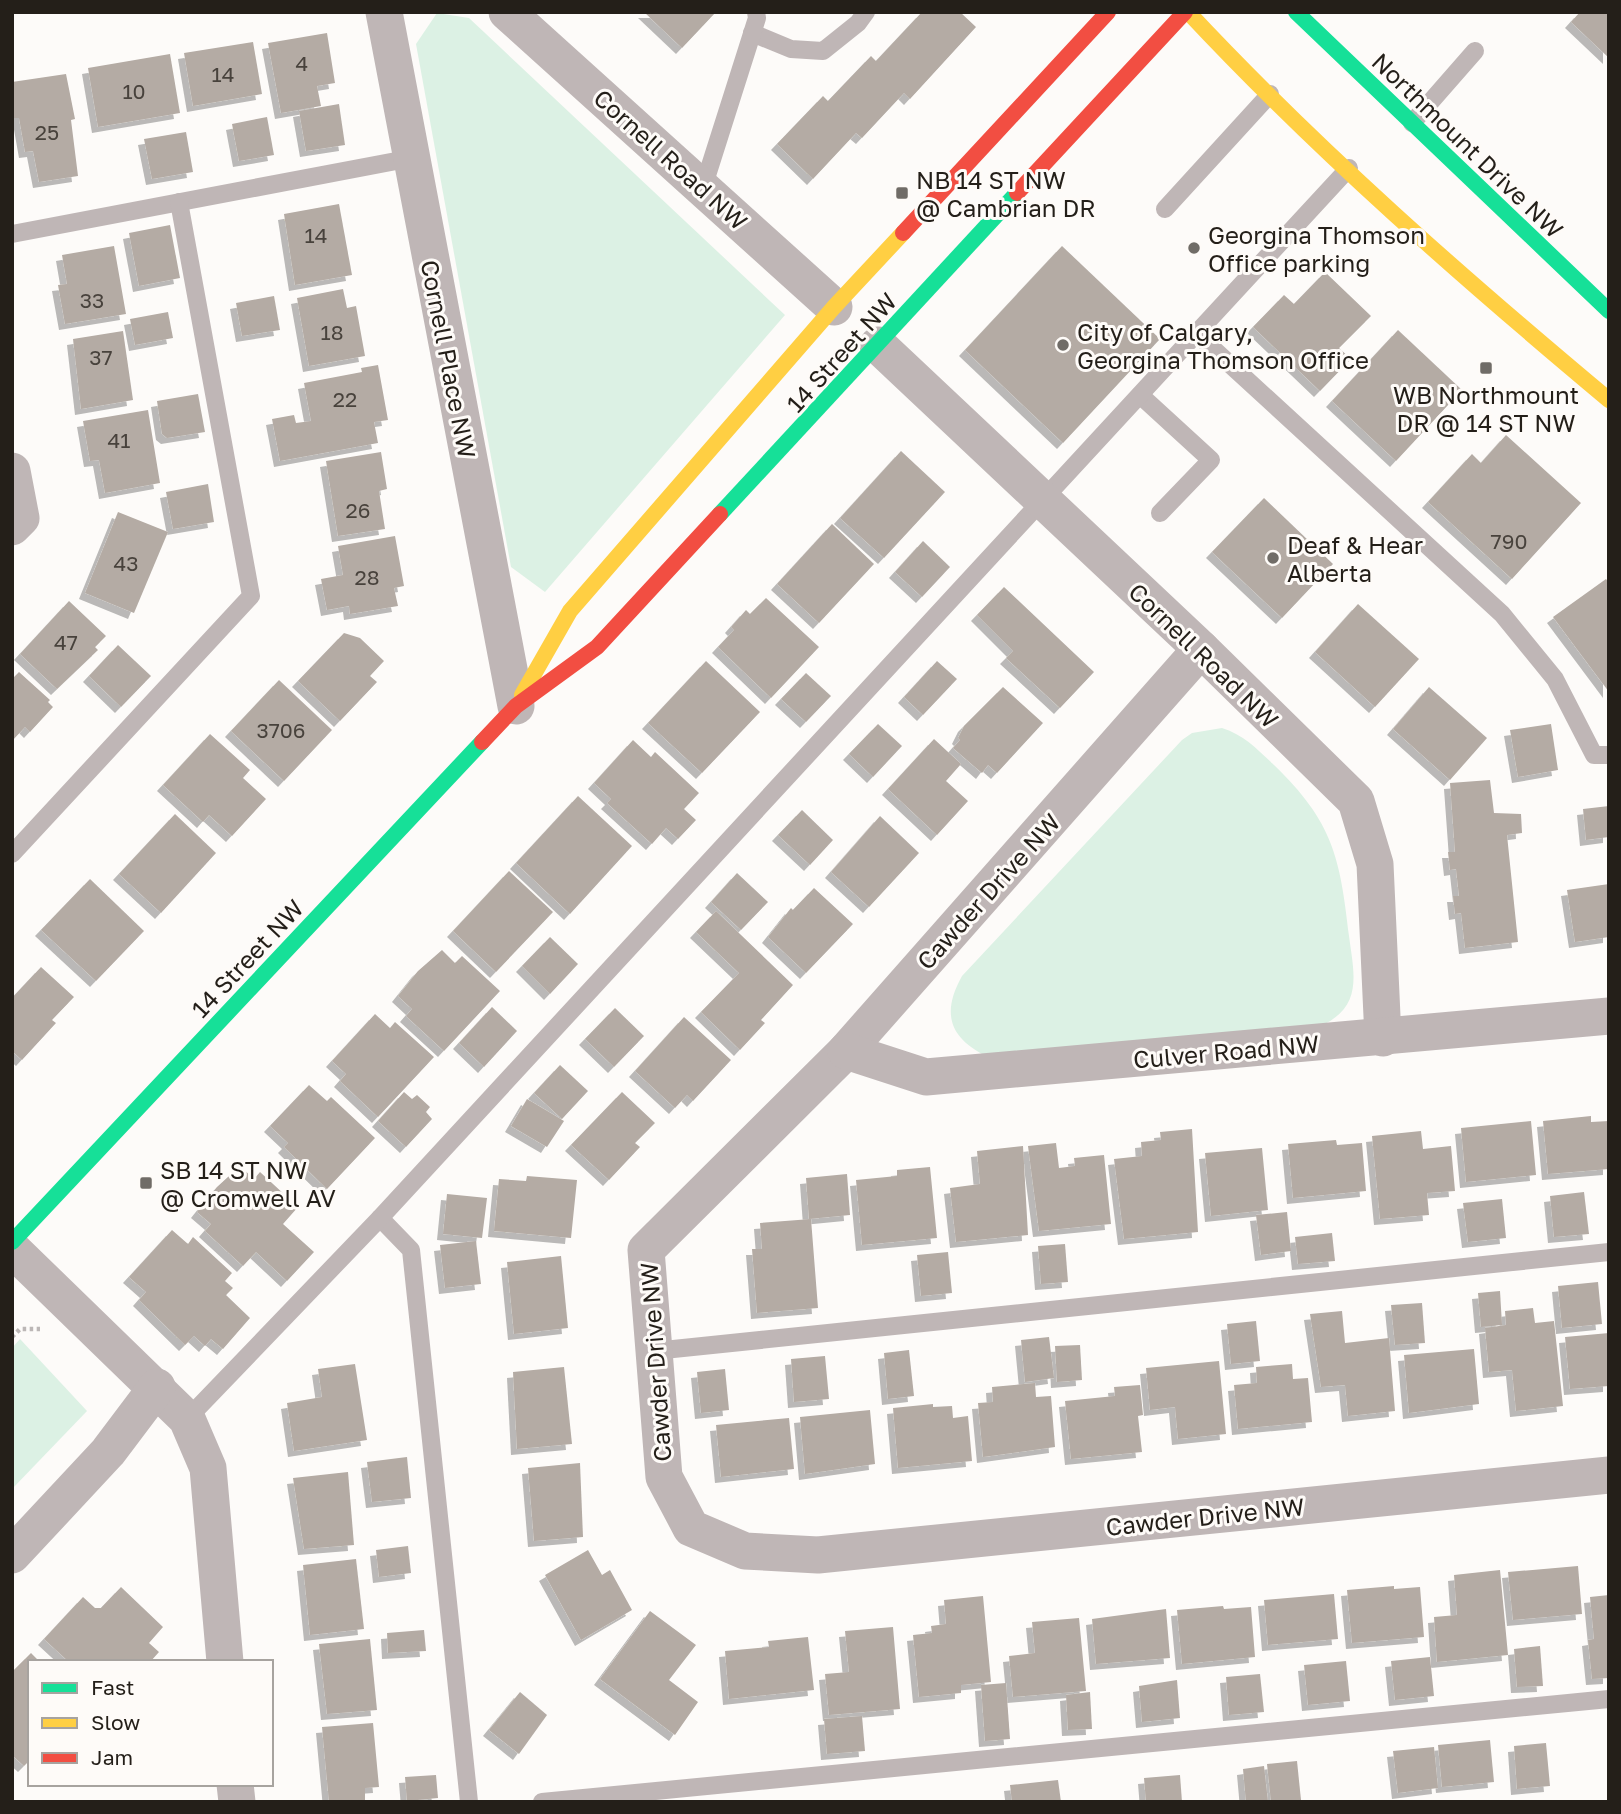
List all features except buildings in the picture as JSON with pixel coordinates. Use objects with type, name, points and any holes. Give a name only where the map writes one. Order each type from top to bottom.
[{"type":"main road","name":"14 Street NW","points":[[516,705],[570,611],[834,307],[1108,12]]},
{"type":"main road","name":"14 Street NW","points":[[12,1242],[516,705],[597,647],[1187,12]]},
{"type":"main road","points":[[1187,12],[1234,61],[1473,286],[1609,400]]},
{"type":"main road","name":"Northmount Drive NW","points":[[1296,12],[1609,310]]},
{"type":"street","name":"Cornell Place NW","points":[[384,12],[516,705]]},
{"type":"street","name":"Cornell Road NW","points":[[507,12],[834,307]]},
{"type":"street","name":"Cornell Road NW","points":[[878,345],[1201,649],[1356,801],[1375,864],[1383,1038]]},
{"type":"street","points":[[12,471],[21,518],[12,527]]},
{"type":"street","name":"Cawder Drive NW","points":[[1201,649],[846,1051],[646,1250],[664,1477],[691,1528],[745,1551],[818,1555],[1609,1475]]},
{"type":"street","name":"Culver Road NW","points":[[846,1051],[926,1077],[1609,1016]]},
{"type":"street","points":[[12,1249],[187,1419],[208,1468],[225,1660]]},
{"type":"street","points":[[12,1555],[108,1452],[157,1387]]},
{"type":"lane","points":[[703,188],[752,33],[756,12]]},
{"type":"lane","points":[[752,33],[791,49],[823,51],[858,23],[866,12]]},
{"type":"lane","points":[[1412,123],[1475,51]]},
{"type":"lane","points":[[1165,209],[1270,94]]},
{"type":"lane","points":[[12,234],[412,158]]},
{"type":"lane","points":[[187,1419],[380,1218],[1349,168]]},
{"type":"lane","points":[[12,854],[251,596],[179,202]]},
{"type":"lane","points":[[1198,334],[1502,614],[1555,679],[1594,755],[1609,755]]},
{"type":"lane","points":[[1140,395],[1211,460],[1160,513]]},
{"type":"lane","points":[[380,1218],[411,1250],[469,1802]]},
{"type":"lane","points":[[654,1351],[1609,1252]]},
{"type":"lane","points":[[542,1802],[1609,1699]]},
{"type":"path","points":[[12,1337],[20,1329],[40,1329]]},
{"type":"green space","points":[[437,13],[469,18],[785,315],[545,592],[511,567],[416,44]]},
{"type":"green space","points":[[1222,728],[1250,743],[1294,785],[1321,823],[1330,842],[1342,884],[1353,963],[1353,987],[1345,1008],[1323,1025],[986,1056],[963,1041],[956,1032],[951,1012],[952,1001],[962,976],[1182,740],[1192,733]]},
{"type":"green space","points":[[20,1339],[87,1411],[12,1489],[12,1348]]},
{"type":"traffic: fast","points":[[1296,12],[1609,311]]},
{"type":"traffic: fast","points":[[720,514],[1017,193]]},
{"type":"traffic: fast","points":[[12,1242],[482,742]]},
{"type":"traffic: slow","points":[[1188,12],[1237,64],[1392,212],[1609,400]]},
{"type":"traffic: slow","points":[[522,695],[570,611],[834,307],[903,233]]},
{"type":"traffic: jam","points":[[903,233],[1108,12]]},
{"type":"traffic: jam","points":[[1017,193],[1185,12]]},
{"type":"traffic: jam","points":[[482,742],[516,706],[597,647],[720,514]]},
{"type":"place","name":"NB 14 ST NW @ Cambrian DR","points":[[902,193]]},
{"type":"place","name":"Georgina Thomson Office parking","points":[[1194,248]]},
{"type":"place","name":"City of Calgary, Georgina Thomson Office","points":[[1063,345]]},
{"type":"place","name":"WB Northmount DR @ 14 ST NW","points":[[1486,368]]},
{"type":"place","name":"Deaf & Hear Alberta","points":[[1273,558]]},
{"type":"place","name":"SB 14 ST NW @ Cromwell AV","points":[[146,1183]]}]
